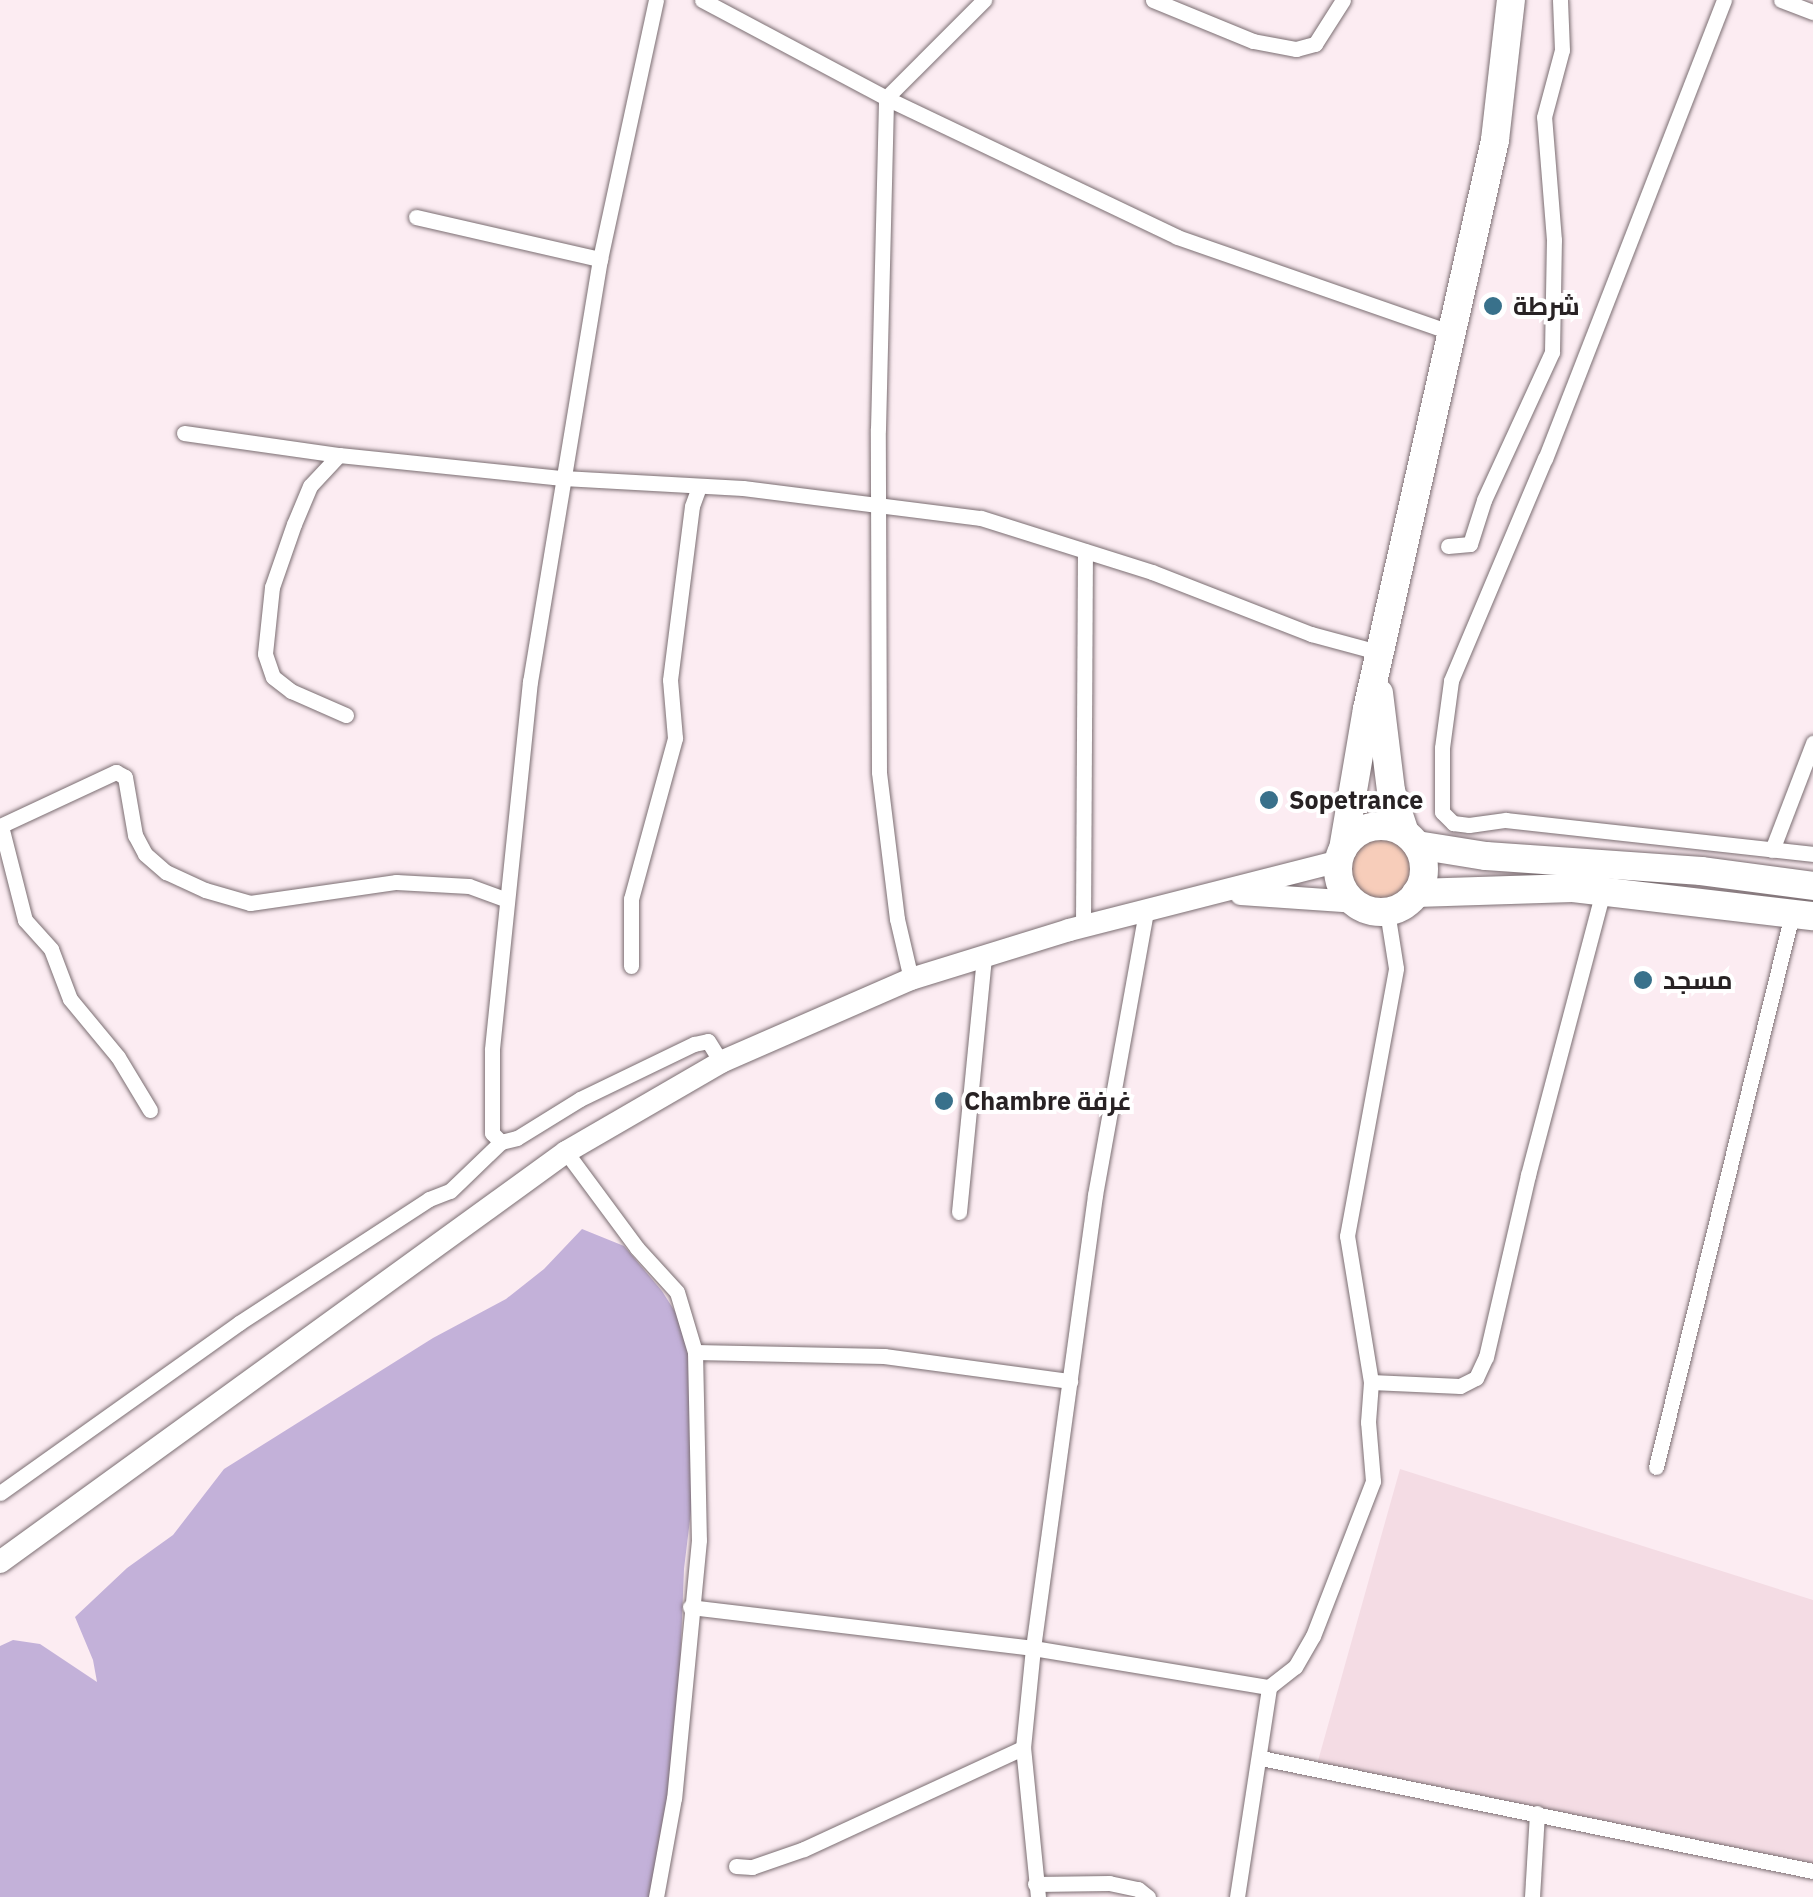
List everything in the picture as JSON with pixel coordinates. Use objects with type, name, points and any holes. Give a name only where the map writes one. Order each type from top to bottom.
[{"type":"highway","points":[[1511,0],[1495,140],[1352,781],[1341,855],[1341,884],[1354,902],[1387,912],[1416,893],[1485,888],[1603,892],[1802,915]]},
{"type":"highway","points":[[1380,664],[1392,791],[1424,869],[1416,893]]},
{"type":"highway","points":[[1341,855],[1363,830],[1392,827],[1411,839],[1460,854],[1701,871],[1813,886]]},
{"type":"main road","points":[[0,1562],[566,1152],[721,1062],[911,979],[1083,927],[1227,893],[1341,855]]},
{"type":"main road","points":[[1227,893],[1354,902]]},
{"type":"street","points":[[502,1142],[492,1133],[492,1050],[530,681],[600,259],[656,0]]},
{"type":"street","points":[[702,0],[886,98],[1178,237],[1453,333]]},
{"type":"street","points":[[911,979],[896,919],[879,772],[878,503],[886,98],[984,0]]},
{"type":"street","points":[[1152,0],[1253,41],[1296,49],[1315,44],[1343,0]]},
{"type":"street","points":[[1448,546],[1470,544],[1484,500],[1552,352],[1554,240],[1544,117],[1562,50],[1560,0]]},
{"type":"street","points":[[1724,0],[1545,458],[1451,682],[1442,748],[1442,812],[1452,822],[1469,826],[1506,820],[1813,854]]},
{"type":"street","points":[[1781,0],[1813,12]]},
{"type":"street","points":[[416,217],[600,259]]},
{"type":"street","points":[[184,433],[339,455],[563,478],[662,481],[699,488],[878,503],[981,518],[1085,551],[1311,634],[1380,664]]},
{"type":"street","points":[[339,455],[310,486],[294,524],[272,587],[266,654],[273,677],[291,692],[346,715]]},
{"type":"street","points":[[632,966],[631,900],[675,738],[670,680],[692,506],[699,488]]},
{"type":"street","points":[[1083,927],[1085,551]]},
{"type":"street","points":[[1772,850],[1813,742]]},
{"type":"street","points":[[150,1110],[118,1057],[70,999],[51,949],[25,920],[0,826],[116,772],[125,777],[135,836],[145,854],[166,872],[205,890],[250,903],[396,882],[469,886],[507,900]]},
{"type":"street","points":[[1371,1382],[1460,1386],[1476,1378],[1486,1357],[1528,1175],[1603,892]]},
{"type":"street","points":[[1146,912],[1095,1196],[1033,1648],[1023,1748],[1037,1890],[1109,1883],[1138,1889],[1148,1897]]},
{"type":"street","points":[[1237,1897],[1269,1687],[1294,1667],[1312,1636],[1374,1481],[1368,1422],[1371,1382],[1347,1236],[1396,968],[1387,912]]},
{"type":"street","points":[[1656,1467],[1802,915]]},
{"type":"street","points":[[960,1212],[984,957]]},
{"type":"street","points":[[0,1493],[239,1323],[429,1199],[450,1191],[502,1142],[517,1138],[580,1099],[694,1044],[708,1041],[721,1062]]},
{"type":"street","points":[[566,1152],[637,1248],[677,1292],[695,1352],[699,1540],[674,1798],[656,1897]]},
{"type":"street","points":[[695,1352],[884,1356],[1070,1381]]},
{"type":"street","points":[[690,1607],[1033,1648],[1269,1687]]},
{"type":"street","points":[[736,1866],[752,1867],[804,1849],[1023,1748]]},
{"type":"street","points":[[1261,1758],[1813,1871]]},
{"type":"street","points":[[1532,1897],[1537,1813]]},
{"type":"shaded area","points":[[1382,836],[1406,846],[1416,870],[1406,894],[1382,904],[1358,894],[1348,870],[1358,846]]},
{"type":"shaded area","points":[[582,1229],[624,1246],[662,1291],[686,1329],[691,1373],[691,1511],[684,1569],[677,1742],[650,1897],[0,1897],[0,1646],[13,1640],[40,1644],[97,1682],[93,1660],[75,1617],[127,1568],[173,1535],[224,1469],[433,1338],[506,1299],[544,1269]]},
{"type":"shaded area","points":[[1400,1469],[1813,1600],[1813,1872],[1316,1768]]},
{"type":"place","name":"شرطة","points":[[1493,306]]},
{"type":"place","name":"Sopetrance","points":[[1269,800]]},
{"type":"place","name":"مسجد","points":[[1643,980]]},
{"type":"place","name":"Chambre غرفة","points":[[944,1101]]}]
